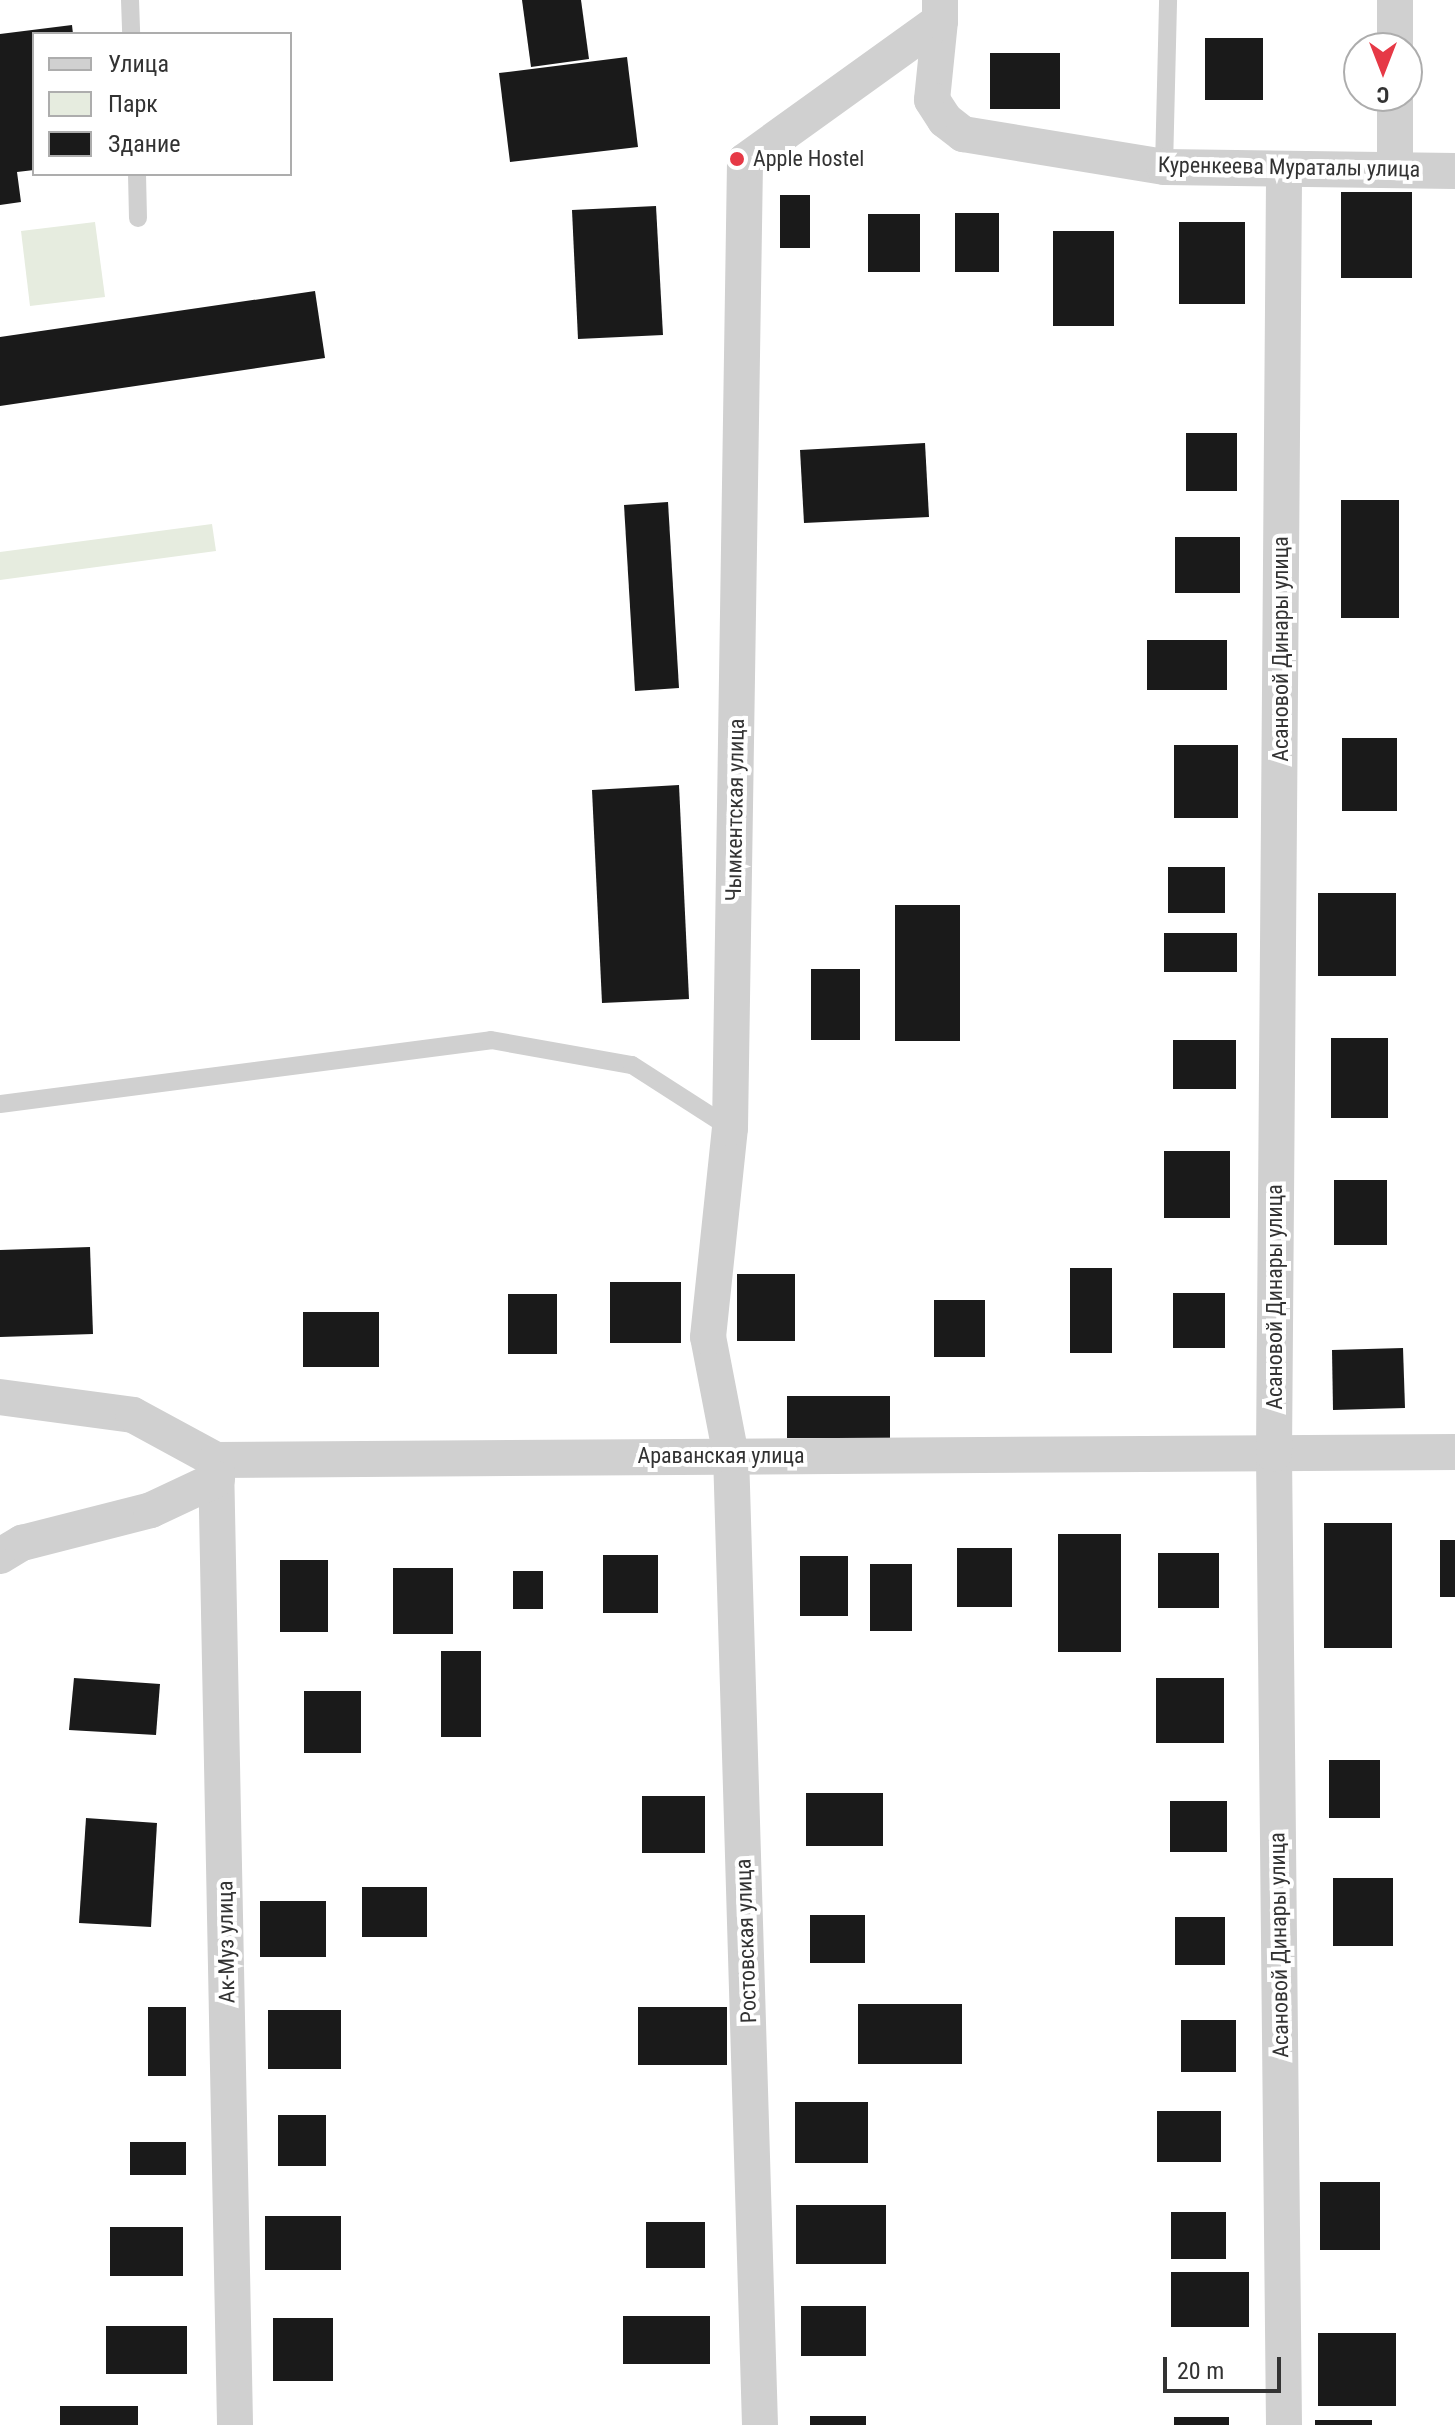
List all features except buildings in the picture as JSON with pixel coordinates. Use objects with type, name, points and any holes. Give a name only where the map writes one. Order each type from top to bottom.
[{"type":"street","points":[[1395,0],[1395,32]]},
{"type":"street","name":"Куренкеева Мураталы улица","points":[[940,10],[932,100],[945,120],[963,134],[1164,167],[1455,171]]},
{"type":"street","name":"Чымкентская улица","points":[[731,1456],[708,1337],[730,1128],[745,161],[940,10]]},
{"type":"street","points":[[1395,112],[1395,170]]},
{"type":"street","name":"Асановой Динары улица","points":[[1284,169],[1274,1454],[1284,2425]]},
{"type":"street","name":"Араванская улица","points":[[0,1397],[133,1415],[216,1469],[731,1456],[1455,1452]]},
{"type":"street","name":"Ростовская улица","points":[[731,1456],[760,2425]]},
{"type":"street","points":[[0,1556],[22,1543],[151,1510],[216,1469]]},
{"type":"street","name":"Ак-Муз улица","points":[[216,1469],[235,2425]]},
{"type":"lane","points":[[130,0],[131,32]]},
{"type":"lane","points":[[1164,167],[1168,0]]},
{"type":"lane","points":[[137,176],[138,218]]},
{"type":"lane","points":[[0,1104],[491,1040],[632,1065],[730,1128]]},
{"type":"green space","points":[[95,222],[105,297],[30,306],[21,231]]},
{"type":"green space","points":[[212,524],[216,551],[0,580],[0,552]]},
{"type":"place","name":"Apple Hostel","points":[[737,159]]}]
